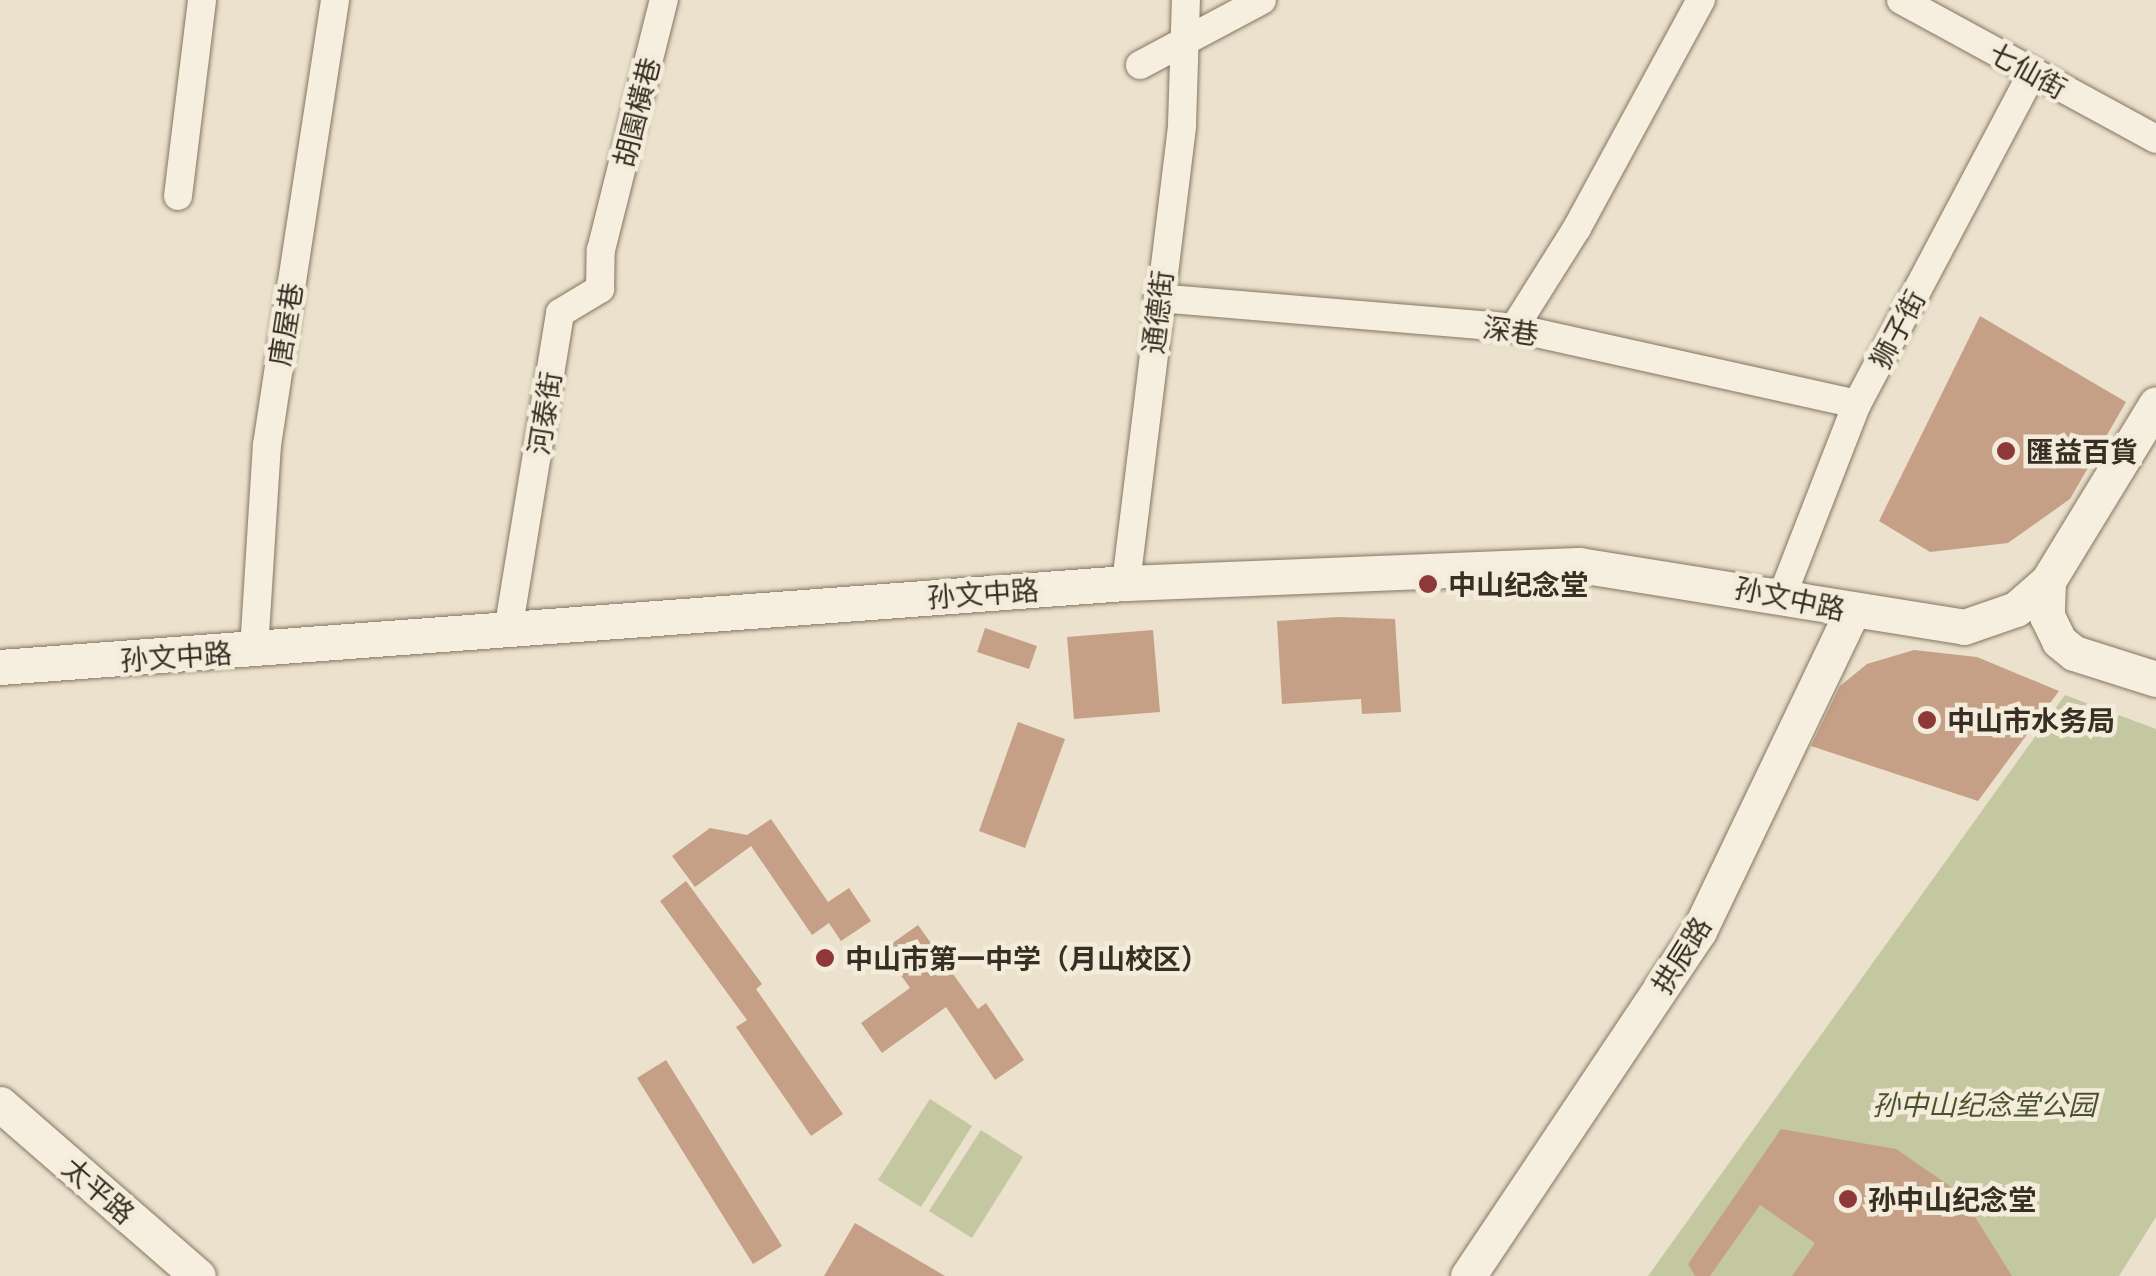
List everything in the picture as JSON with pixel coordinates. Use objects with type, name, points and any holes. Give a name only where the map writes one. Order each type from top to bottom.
[{"type":"street","points":[[178,196],[202,0]]},
{"type":"street","name":"唐屋巷","points":[[254,650],[266,445],[335,0]]},
{"type":"street","name":"胡園橫巷","points":[[608,223],[664,0]]},
{"type":"street","name":"通德街","points":[[1126,583],[1188,40],[1186,0]]},
{"type":"street","points":[[1140,65],[1262,0]]},
{"type":"street","points":[[1514,328],[1576,228],[1700,0]]},
{"type":"street","name":"七仙街","points":[[1901,0],[2156,139]]},
{"type":"street","name":"狮子街","points":[[1782,596],[1857,404],[2033,72]]},
{"type":"street","name":"河泰街","points":[[508,625],[560,313],[600,289],[608,223]]},
{"type":"street","name":"深巷","points":[[1158,298],[1514,328],[1857,404]]},
{"type":"street","points":[[2156,404],[2048,581],[2051,632],[2074,653],[2156,679]]},
{"type":"street","name":"孙文中路","points":[[0,668],[254,650],[508,625],[1126,583],[1579,565],[1964,627],[2016,609],[2048,581]]},
{"type":"street","name":"拱辰路","points":[[1468,1276],[1699,931],[1852,611]]},
{"type":"street","name":"太平路","points":[[0,1104],[198,1276]]},
{"type":"green space","name":"孙中山纪念堂公园","points":[[2065,695],[2156,729],[2156,1217],[2119,1276],[1648,1276]]},
{"type":"green space","points":[[930,1099],[972,1126],[921,1207],[878,1180]]},
{"type":"green space","points":[[981,1130],[1023,1157],[972,1238],[929,1211]]},
{"type":"building","name":"匯益百貨","points":[[1980,316],[2126,402],[2070,499],[2008,543],[1930,552],[1879,521]]},
{"type":"building","points":[[1395,619],[1401,712],[1362,714],[1361,699],[1282,704],[1277,621]]},
{"type":"building","points":[[985,628],[1037,646],[1029,669],[977,652]]},
{"type":"building","points":[[1153,630],[1160,712],[1074,719],[1067,637]]},
{"type":"building","name":"中山市水务局","points":[[1914,650],[1977,657],[2059,691],[1978,801],[1811,746],[1840,686],[1867,664]]},
{"type":"building","points":[[1018,722],[1065,739],[1025,848],[979,831]]},
{"type":"building","points":[[771,819],[828,902],[849,888],[871,921],[841,941],[829,923],[812,935],[751,846],[695,887],[672,856],[710,828],[747,835]]},
{"type":"building","points":[[686,881],[762,984],[756,989],[843,1114],[811,1136],[736,1027],[747,1020],[660,901]]},
{"type":"building","points":[[918,925],[978,1009],[986,1003],[1024,1060],[995,1080],[946,1007],[882,1053],[861,1023],[910,988],[883,950]]},
{"type":"building","points":[[666,1060],[782,1246],[753,1264],[637,1078]]},
{"type":"building","name":"孙中山纪念堂","points":[[1781,1129],[1896,1149],[1960,1193],[2012,1276],[1792,1276],[1815,1243],[1760,1205],[1710,1276],[1695,1276],[1688,1264]]},
{"type":"building","points":[[855,1223],[945,1276],[824,1276]]},
{"type":"place","name":"匯益百貨","points":[[2006,451]]},
{"type":"place","name":"中山纪念堂","points":[[1428,584]]},
{"type":"place","name":"中山市水务局","points":[[1927,720]]},
{"type":"place","name":"中山市第一中学（月山校区）","points":[[825,958]]},
{"type":"place","name":"孙中山纪念堂","points":[[1848,1199]]}]
